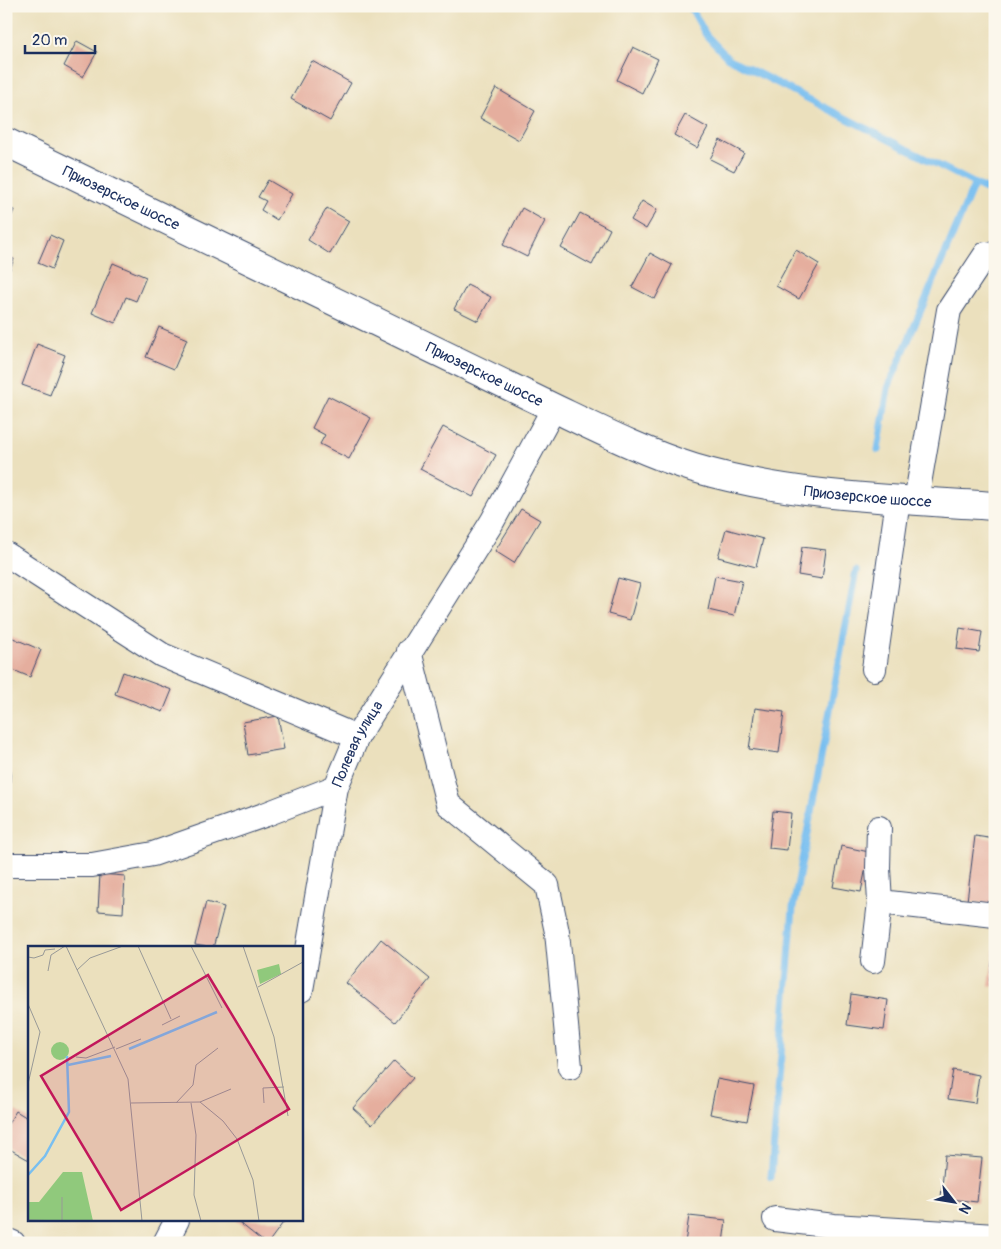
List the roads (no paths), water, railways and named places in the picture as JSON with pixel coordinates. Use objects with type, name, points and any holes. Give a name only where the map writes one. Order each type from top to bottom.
[{"type":"main road","name":"Приозерское шоссе","points":[[6,142],[554,408],[622,440],[694,468],[795,489],[856,497],[995,506]]},
{"type":"street","points":[[874,669],[907,500],[933,397],[949,310],[986,254]]},
{"type":"street","name":"Полевая улица","points":[[6,865],[92,865],[153,854],[264,815],[336,787],[357,737],[492,522],[554,408]]},
{"type":"street","points":[[6,554],[162,656],[357,737]]},
{"type":"street","points":[[409,652],[448,804],[547,885],[557,932],[570,1067]]},
{"type":"street","points":[[302,984],[336,787]]},
{"type":"street","points":[[873,961],[880,902],[878,868],[879,828]]},
{"type":"street","points":[[880,902],[995,915]]},
{"type":"street","points":[[775,1219],[834,1226],[995,1236]]},
{"type":"street","points":[[165,1243],[176,1222]]},
{"type":"street","points":[[6,1240],[13,1243]]},
{"type":"waterway","points":[[690,6],[706,35],[728,58],[995,194]]},
{"type":"waterway","points":[[878,450],[888,388],[974,185]]},
{"type":"waterway","points":[[771,1177],[793,908],[856,571]]}]
